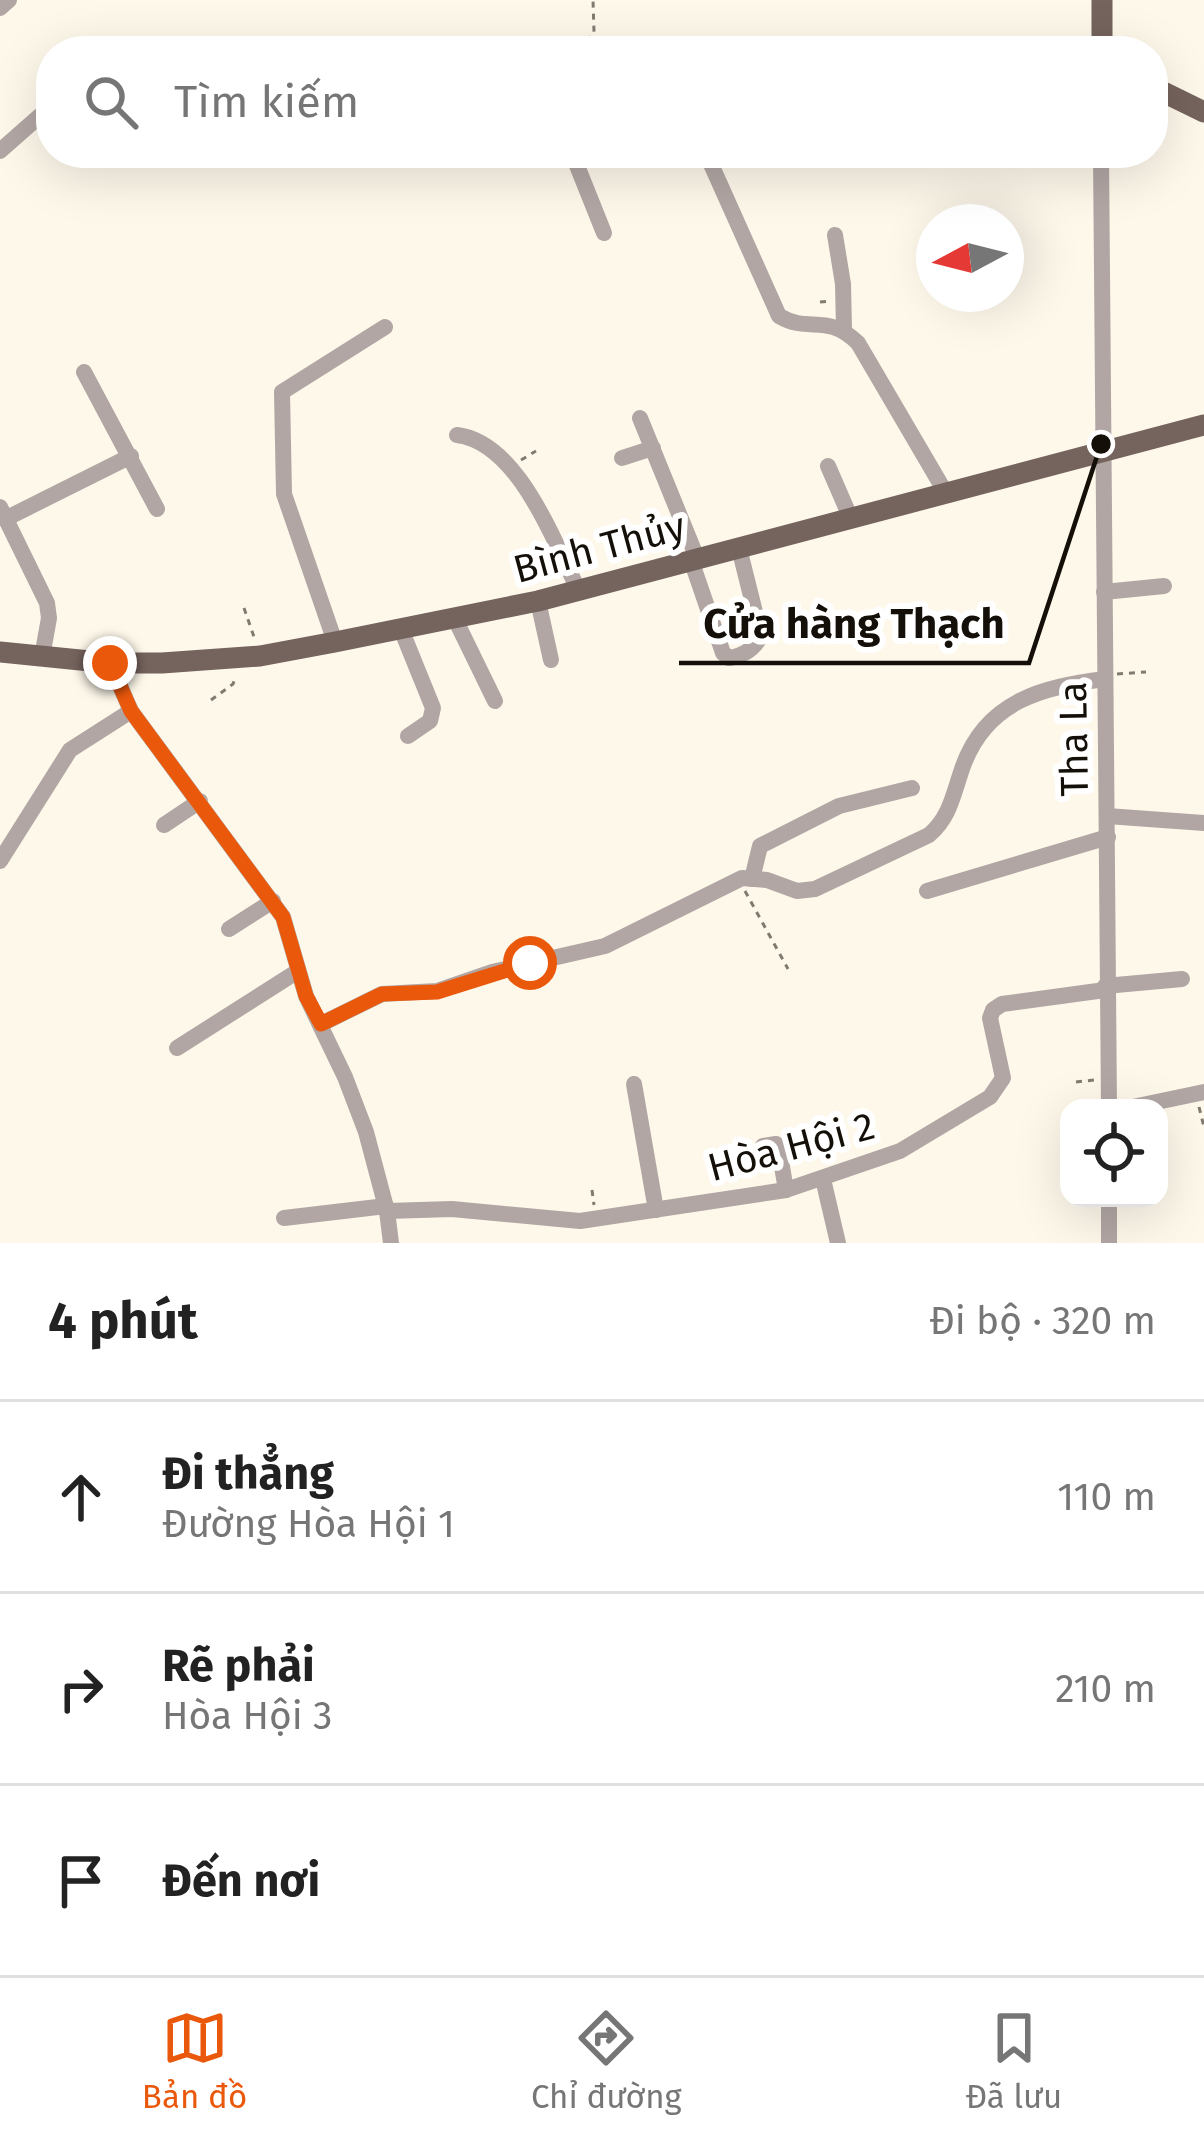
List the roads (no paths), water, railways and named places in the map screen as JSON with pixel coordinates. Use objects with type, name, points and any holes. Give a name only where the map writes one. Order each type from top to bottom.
[{"type":"main road","points":[[1102,0],[1102,36]]},
{"type":"main road","points":[[1168,95],[1204,112]]},
{"type":"main road","name":"Bình Thủy","points":[[0,652],[110,663],[251,656],[335,642],[579,591],[1204,425]]},
{"type":"street","points":[[0,8],[9,0]]},
{"type":"street","points":[[0,151],[36,119]]},
{"type":"street","points":[[578,168],[604,233]]},
{"type":"street","points":[[713,168],[779,316],[844,329],[871,358],[946,495]]},
{"type":"street","name":"Tha La","points":[[1101,168],[1108,1099]]},
{"type":"street","points":[[835,235],[844,284],[844,329]]},
{"type":"street","points":[[335,642],[284,494],[282,392],[385,327]]},
{"type":"street","points":[[84,372],[157,509]]},
{"type":"street","points":[[640,418],[694,559],[723,653],[729,658],[756,646],[761,636],[739,548]]},
{"type":"street","points":[[457,435],[485,442],[509,467],[536,507],[579,591]]},
{"type":"street","points":[[622,458],[652,448]]},
{"type":"street","points":[[42,657],[49,618],[46,604],[3,513],[131,456]]},
{"type":"street","points":[[828,466],[850,520]]},
{"type":"street","points":[[1104,592],[1164,586]]},
{"type":"street","points":[[538,601],[550,660]]},
{"type":"street","points":[[454,619],[496,701]]},
{"type":"street","points":[[401,629],[434,715],[408,736]]},
{"type":"street","points":[[110,663],[131,711],[273,901],[288,928],[298,970],[366,1132],[392,1243]]},
{"type":"street","points":[[321,1024],[382,994],[437,992],[492,972],[605,946],[746,879],[815,890],[929,835],[944,822],[964,761],[1004,708],[1051,686],[1105,676]]},
{"type":"street","points":[[0,861],[59,763],[85,739],[131,711]]},
{"type":"street","points":[[746,879],[760,846],[839,806],[911,788]]},
{"type":"street","points":[[164,825],[200,801]]},
{"type":"street","points":[[1107,816],[1204,823]]},
{"type":"street","points":[[927,891],[1108,837]]},
{"type":"street","points":[[229,929],[273,901]]},
{"type":"street","points":[[177,1048],[298,970]]},
{"type":"street","points":[[1105,988],[1182,979]]},
{"type":"street","name":"Hòa Hội 2","points":[[284,1218],[387,1208],[452,1209],[554,1222],[786,1190],[900,1151],[990,1097],[1003,1078],[990,1018],[1002,1004],[1105,988]]},
{"type":"street","points":[[634,1084],[656,1210]]},
{"type":"street","points":[[1168,1100],[1200,1093]]},
{"type":"street","points":[[763,1146],[776,1144],[779,1149],[786,1190]]},
{"type":"street","points":[[823,1179],[838,1243]]},
{"type":"street","points":[[1109,1207],[1109,1243]]},
{"type":"place","name":"Cửa hàng Thạch","points":[[1101,444]]}]
